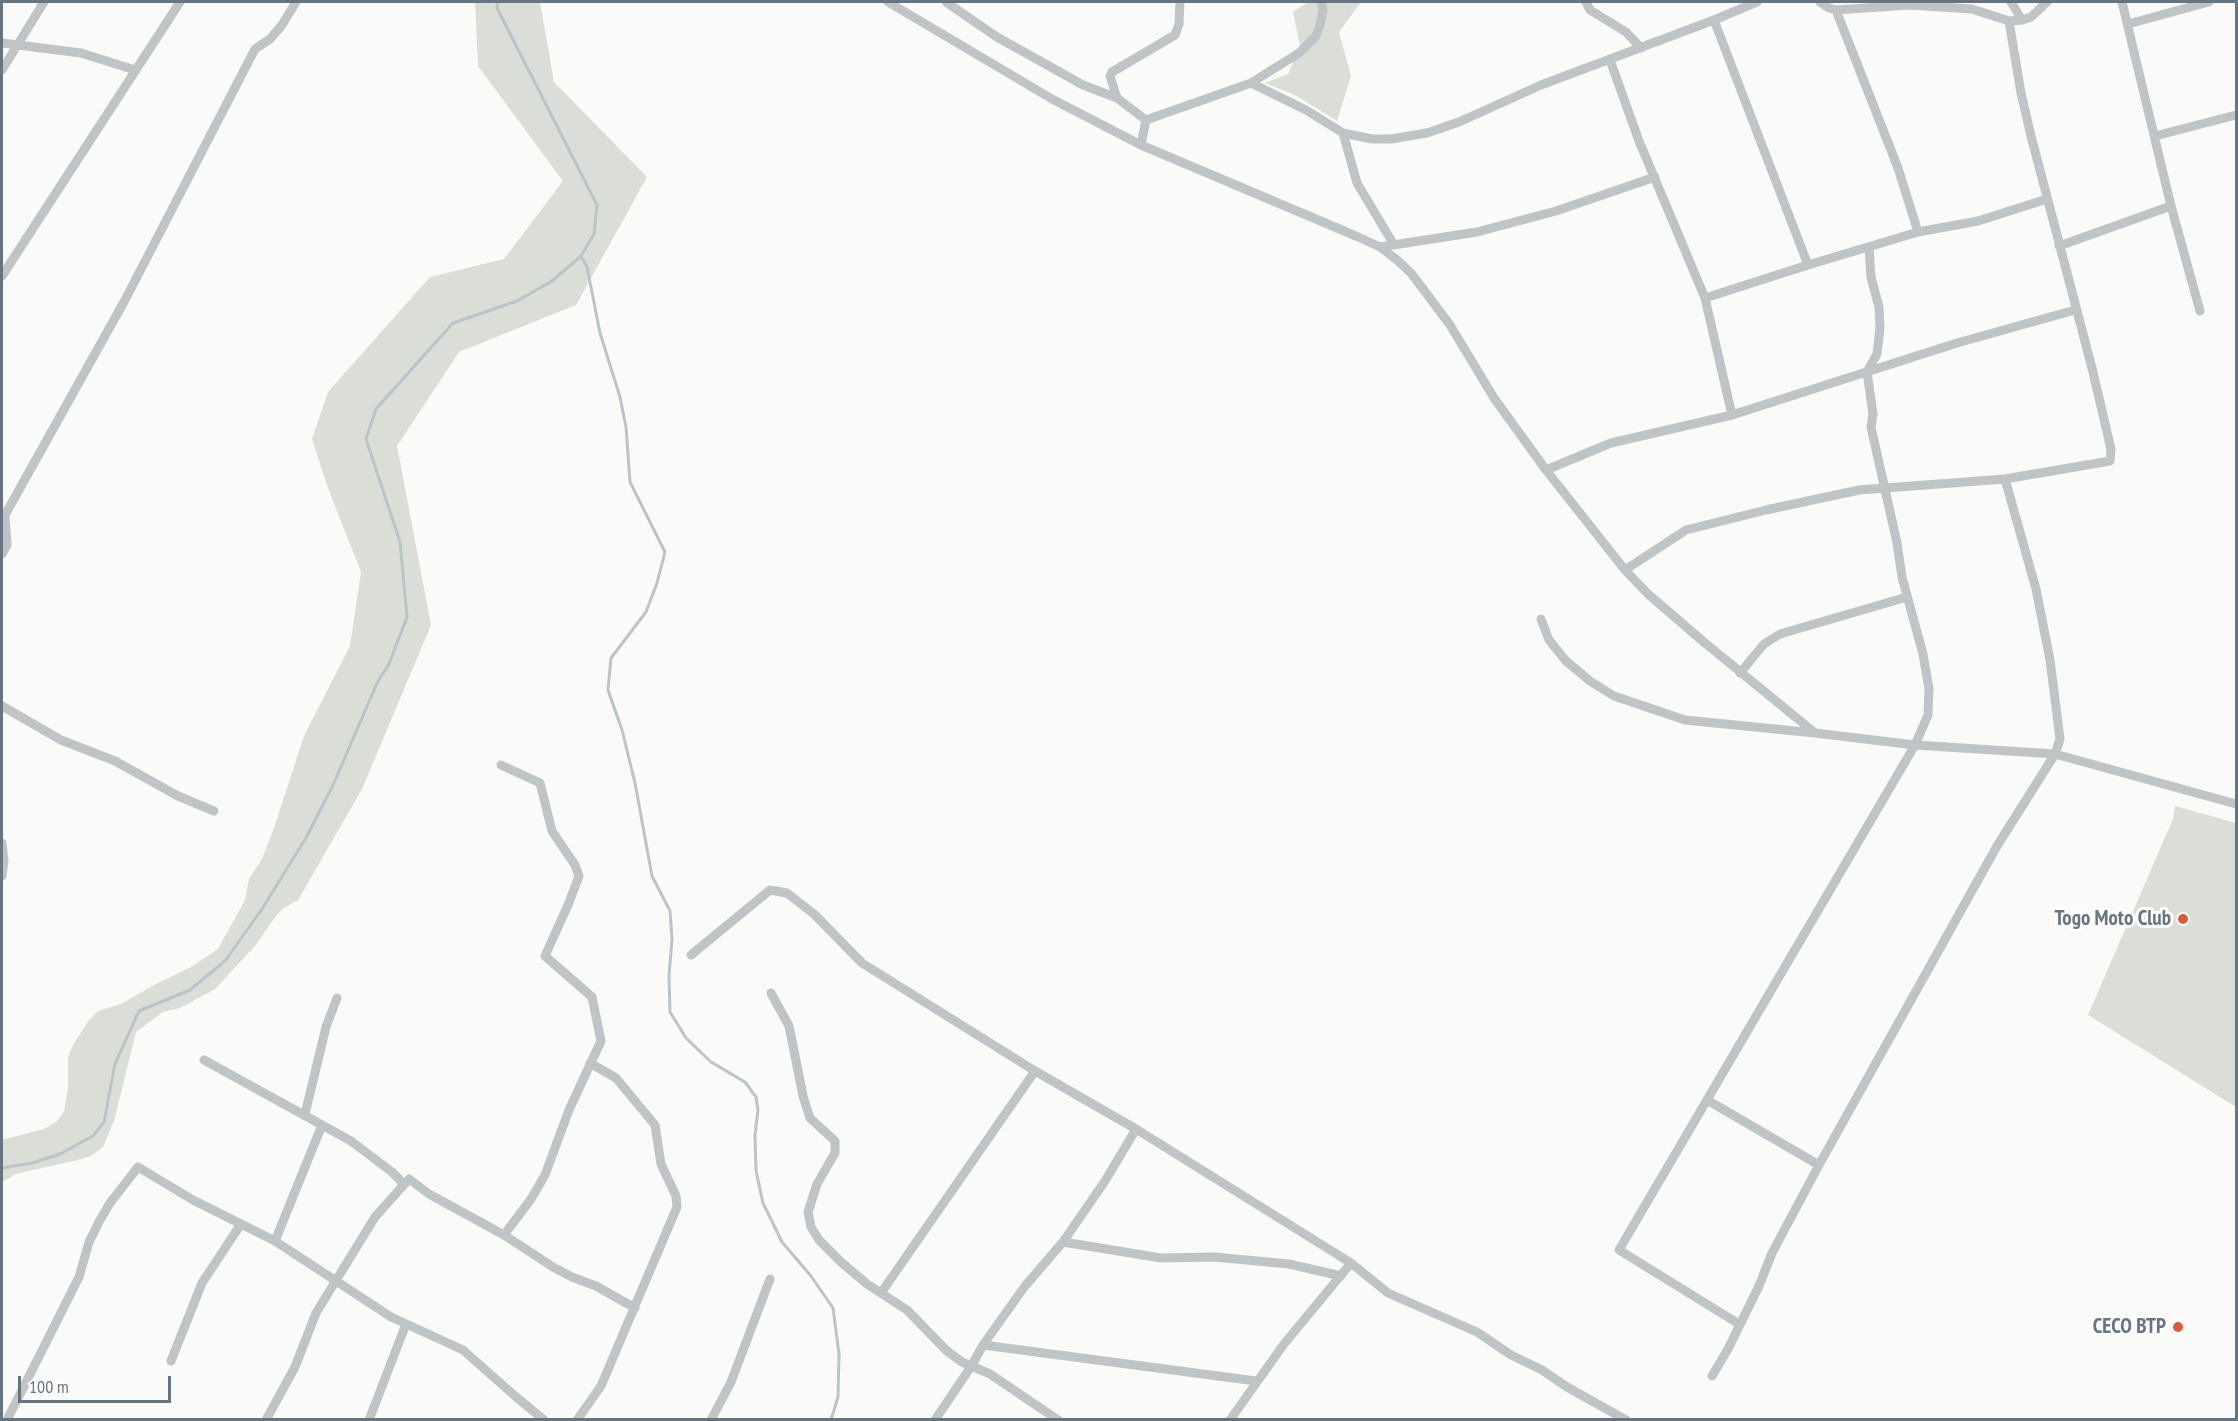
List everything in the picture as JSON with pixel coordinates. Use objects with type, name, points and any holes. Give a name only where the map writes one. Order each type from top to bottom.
[{"type":"street","points":[[2,70],[44,2]]},
{"type":"street","points":[[2,276],[180,2]]},
{"type":"street","points":[[2,554],[7,544],[3,514],[125,300],[255,49],[270,39],[296,2]]},
{"type":"street","points":[[888,2],[902,6],[1052,99],[1141,145],[1380,247],[1411,273],[1443,316],[1494,398],[1546,470],[1625,570],[1648,594],[1740,673],[1815,733]]},
{"type":"street","points":[[946,2],[1011,45],[1083,85],[1117,99],[1146,120]]},
{"type":"street","points":[[1117,99],[1110,76],[1112,72],[1175,36],[1179,24],[1180,2]]},
{"type":"street","points":[[1146,120],[1251,83],[1299,53],[1316,36],[1323,10],[1321,2]]},
{"type":"street","points":[[1586,2],[1590,10],[1626,33],[1641,48]]},
{"type":"street","points":[[1251,83],[1306,110],[1342,133],[1372,139],[1392,139],[1427,133],[1511,100],[1541,85],[1757,2]]},
{"type":"street","points":[[1820,2],[1843,7],[1918,5],[1972,9],[2009,21],[2022,20],[2031,16],[2047,2]]},
{"type":"street","points":[[2011,2],[2022,20]]},
{"type":"street","points":[[2122,2],[2171,206],[2200,311]]},
{"type":"street","points":[[2128,24],[2209,2]]},
{"type":"street","points":[[1843,7],[1874,112],[1898,168],[1918,232]]},
{"type":"street","points":[[1714,20],[1808,265]]},
{"type":"street","points":[[1625,570],[1686,530],[1766,510],[1847,492],[2005,479],[2110,461],[2111,449],[2092,368],[2075,310],[2021,93],[2009,21]]},
{"type":"street","points":[[2,43],[81,53],[135,70]]},
{"type":"street","points":[[1610,60],[1639,141],[1705,298],[1732,415]]},
{"type":"street","points":[[2155,136],[2236,114]]},
{"type":"street","points":[[1141,145],[1146,120]]},
{"type":"street","points":[[1342,133],[1357,183],[1394,245]]},
{"type":"street","points":[[1380,247],[1477,232],[1556,211],[1655,177]]},
{"type":"street","points":[[1705,298],[1918,232],[1978,221],[2047,199]]},
{"type":"street","points":[[2059,246],[2171,206]]},
{"type":"street","points":[[1739,1324],[1619,1250],[1915,745],[1928,715],[1929,689],[1923,654],[1907,597],[1871,427],[1872,414],[1867,372],[1876,354],[1880,328],[1879,307],[1870,277],[1869,248]]},
{"type":"street","points":[[1546,470],[1611,443],[1732,415],[1957,343],[2075,310]]},
{"type":"street","points":[[1712,1376],[1758,1286],[1772,1252],[1819,1165],[1997,846],[2055,754],[2060,739],[2050,660],[2036,589],[2005,479]]},
{"type":"street","points":[[1740,673],[1764,644],[1779,634],[1907,597]]},
{"type":"street","points":[[1540,619],[1549,640],[1566,661],[1590,681],[1614,696],[1685,720],[1915,745],[2055,754],[2236,804]]},
{"type":"street","points":[[2,706],[61,740],[115,761],[178,796],[214,811]]},
{"type":"street","points":[[501,765],[540,783],[552,831],[575,865],[579,876],[545,956],[592,997],[601,1041],[569,1110],[545,1175],[531,1199],[504,1235]]},
{"type":"street","points":[[2,843],[4,861],[2,876]]},
{"type":"street","points":[[691,956],[770,890],[787,892],[814,914],[862,963],[1351,1263],[1388,1293],[1477,1332],[1511,1355],[1542,1370],[1567,1387],[1626,1419]]},
{"type":"street","points":[[771,993],[789,1026],[803,1096],[810,1118],[835,1141],[835,1153],[817,1184],[808,1212],[811,1227],[819,1240],[841,1263],[907,1310],[947,1351],[962,1362],[990,1374],[1058,1419]]},
{"type":"street","points":[[305,1114],[326,1027],[337,998]]},
{"type":"street","points":[[204,1060],[351,1141],[404,1184]]},
{"type":"street","points":[[577,1419],[601,1386],[677,1208],[676,1196],[662,1164],[655,1125],[616,1078],[590,1063]]},
{"type":"street","points":[[881,1293],[1035,1071]]},
{"type":"street","points":[[1707,1100],[1819,1165]]},
{"type":"street","points":[[275,1240],[322,1125]]},
{"type":"street","points":[[935,1419],[1025,1286],[1063,1242],[1136,1129]]},
{"type":"street","points":[[7,1419],[79,1276],[89,1242],[100,1220],[138,1167],[194,1200],[275,1240],[338,1280],[367,1302],[406,1324],[463,1350],[544,1419]]},
{"type":"street","points":[[266,1419],[295,1368],[316,1313],[375,1217],[409,1179],[429,1194],[504,1235],[553,1267],[597,1286],[635,1308]]},
{"type":"street","points":[[171,1361],[202,1283],[240,1224]]},
{"type":"street","points":[[1063,1242],[1161,1258],[1214,1257],[1289,1264],[1341,1276]]},
{"type":"street","points":[[1230,1419],[1256,1381],[1351,1263]]},
{"type":"street","points":[[711,1419],[731,1382],[770,1279]]},
{"type":"street","points":[[369,1419],[406,1324]]},
{"type":"street","points":[[983,1345],[1256,1381]]},
{"type":"shaded area","points":[[475,2],[540,2],[554,82],[647,177],[576,305],[459,352],[397,446],[431,625],[362,789],[298,900],[276,916],[255,946],[215,989],[180,1008],[163,1012],[136,1032],[114,1121],[103,1147],[91,1156],[16,1174],[2,1182],[2,1140],[44,1129],[56,1122],[64,1112],[68,1088],[68,1058],[73,1045],[89,1020],[98,1011],[121,1004],[191,967],[218,949],[245,900],[249,879],[262,859],[304,736],[350,646],[361,572],[328,488],[312,439],[328,392],[430,277],[504,259],[563,181],[478,66]]},
{"type":"shaded area","points":[[1308,2],[1361,2],[1339,32],[1351,76],[1337,121],[1295,95],[1265,83],[1288,74],[1300,45],[1293,12]]},
{"type":"shaded area","name":"Togo Moto Club","points":[[2175,806],[2236,823],[2236,1107],[2088,1015],[2173,819]]},
{"type":"waterway","points":[[2,1168],[32,1163],[60,1154],[93,1136],[104,1122],[115,1064],[139,1011],[190,990],[225,961],[262,909],[307,836],[333,785],[378,681],[389,664],[407,617],[400,542],[366,439],[376,409],[453,323],[517,301],[552,281],[581,256],[594,234],[597,205],[497,8],[498,2]]},
{"type":"waterway","points":[[581,256],[587,267],[600,333],[620,397],[626,427],[630,482],[665,552],[646,612],[611,658],[608,690],[622,730],[635,783],[652,876],[670,911],[672,939],[669,976],[670,1012],[686,1038],[711,1062],[745,1082],[756,1097],[758,1110],[755,1135],[756,1171],[763,1203],[782,1242],[811,1276],[833,1308],[839,1354],[838,1397],[831,1420]]},
{"type":"place","name":"Togo Moto Club","points":[[2183,919]]},
{"type":"place","name":"CECO BTP","points":[[2178,1327]]}]
